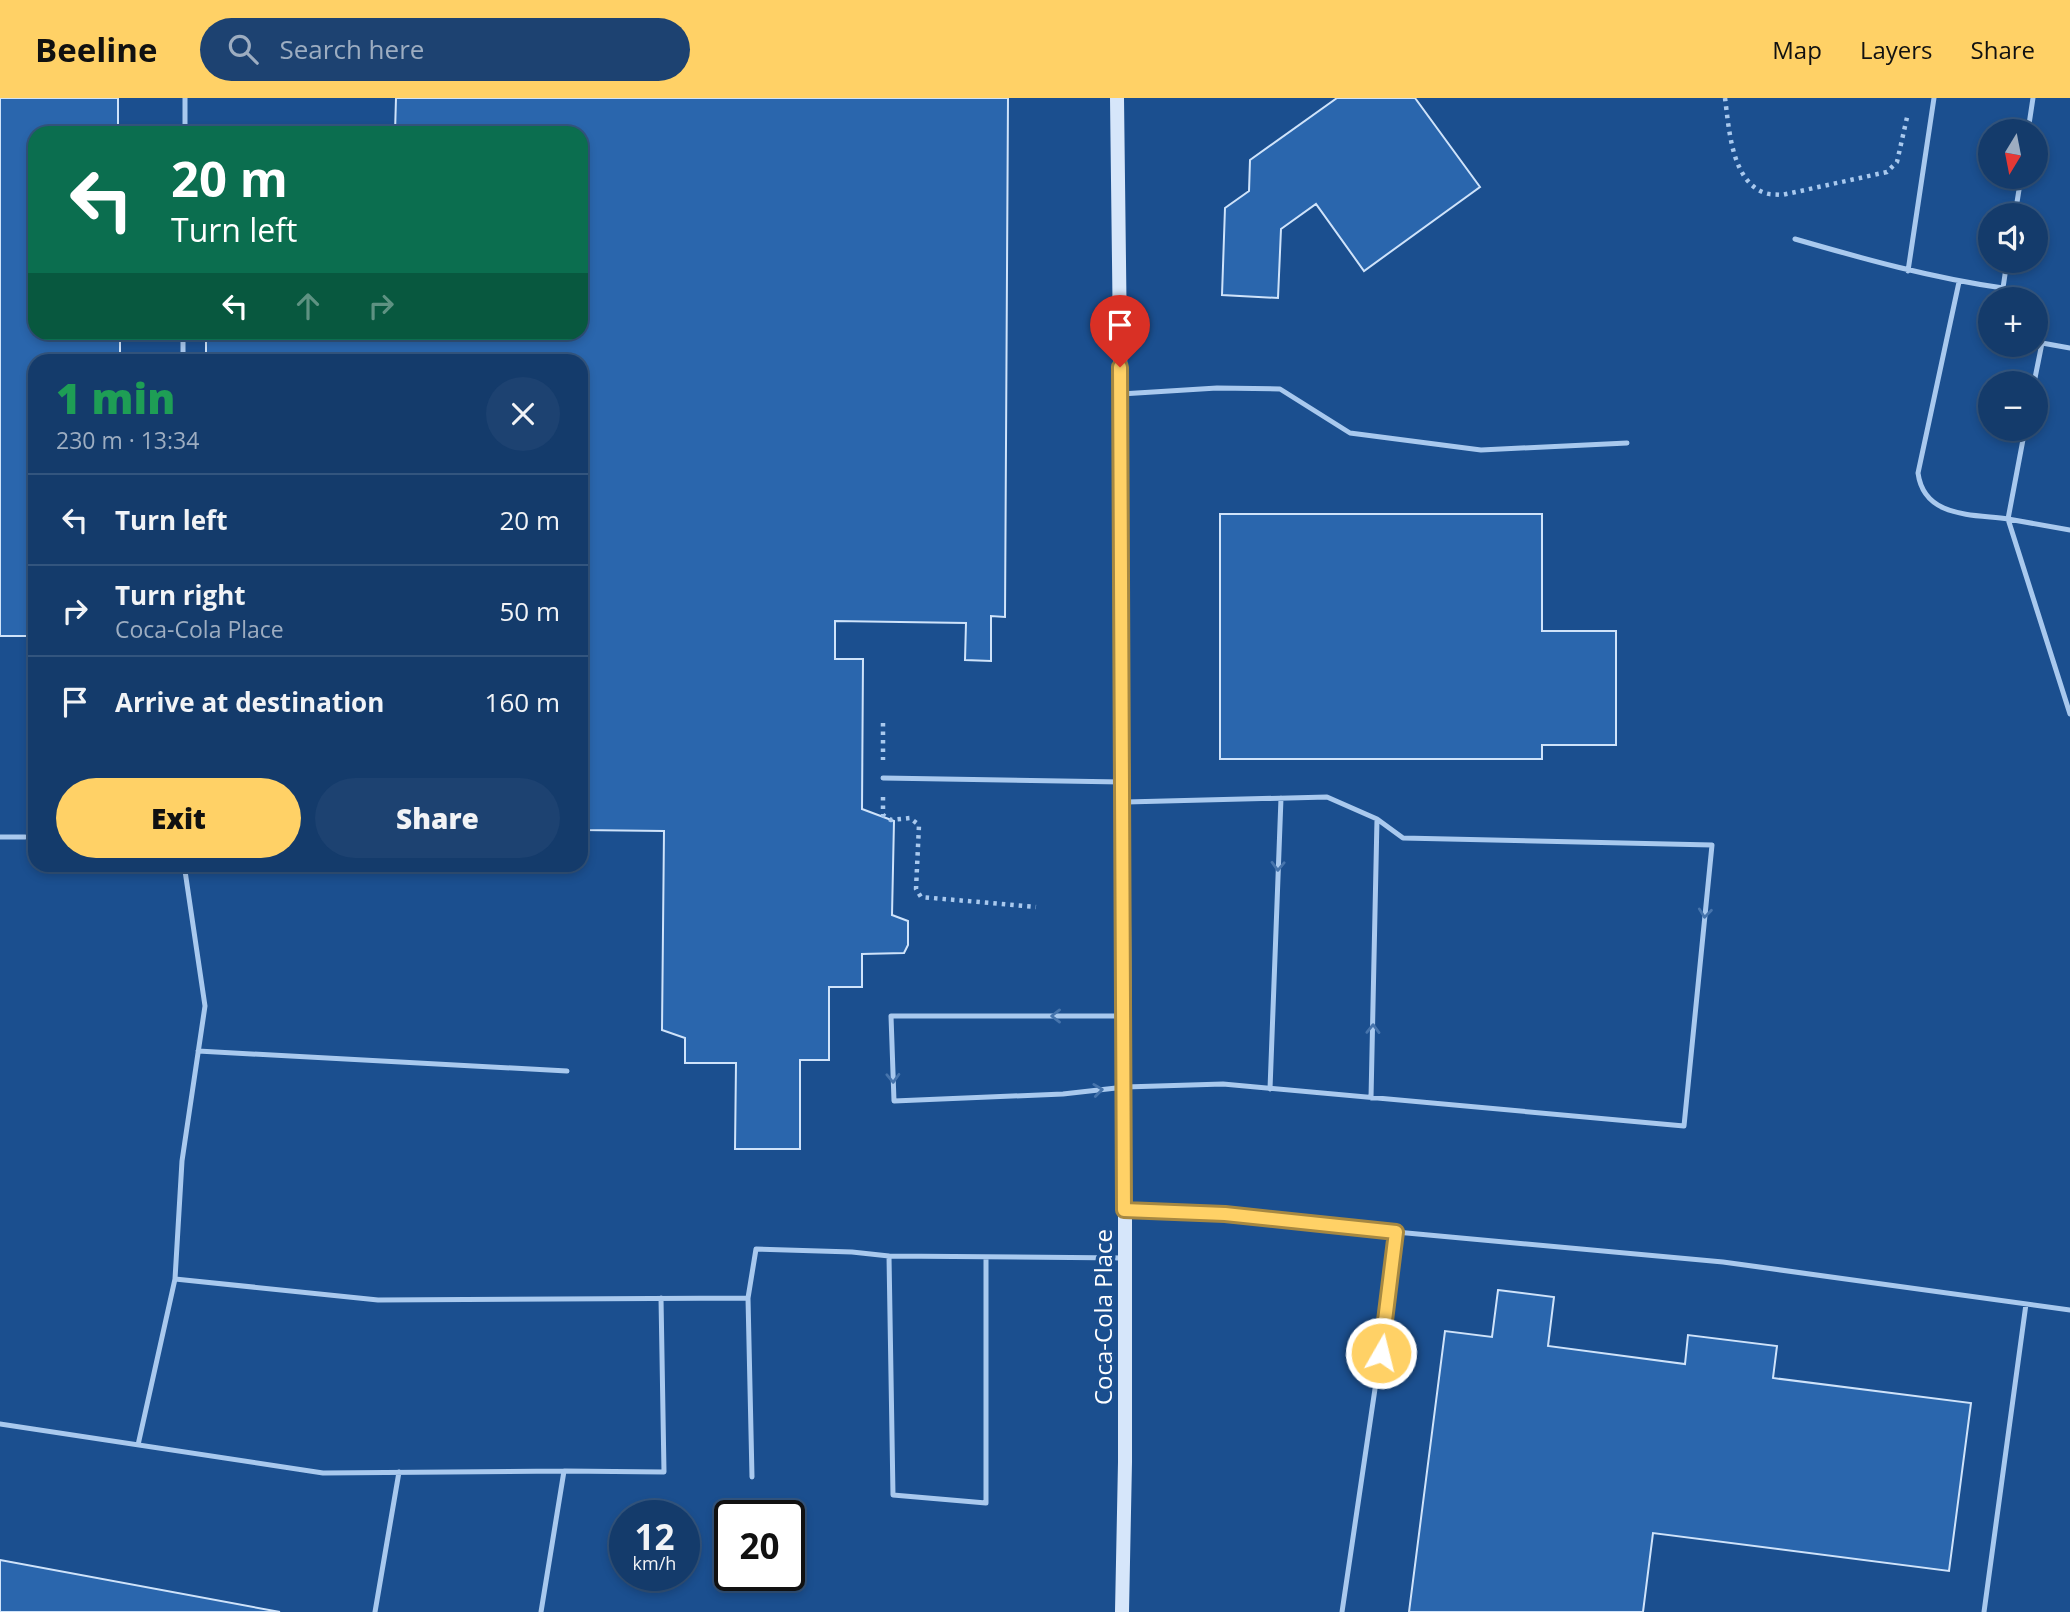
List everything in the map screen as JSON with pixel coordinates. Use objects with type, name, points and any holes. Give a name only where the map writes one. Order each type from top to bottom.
[{"type":"street","name":"Coca-Cola Place","points":[[1116,98],[1121,394],[1125,1087],[1125,1462],[1122,1612]]},
{"type":"lane","points":[[185,98],[185,126]]},
{"type":"lane","points":[[1908,271],[1934,98]]},
{"type":"lane","points":[[2030,119],[2033,98]]},
{"type":"lane","points":[[1795,239],[1908,271],[1996,287]]},
{"type":"lane","points":[[1959,282],[1918,473],[1924,493],[1933,503],[1945,510],[2070,530]]},
{"type":"lane","points":[[2048,344],[2070,348]]},
{"type":"lane","points":[[1121,394],[1217,388],[1280,389],[1350,433],[1481,450],[1627,443]]},
{"type":"lane","points":[[2023,441],[2008,519],[2070,714]]},
{"type":"lane","points":[[883,778],[1122,782]]},
{"type":"lane","points":[[1123,802],[1327,797],[1377,819],[1403,838],[1712,845],[1684,1126],[1223,1084],[894,1101],[891,1016],[1124,1016]]},
{"type":"lane","points":[[1270,1089],[1280,798]]},
{"type":"lane","points":[[1371,1098],[1377,819]]},
{"type":"lane","points":[[0,837],[25,837]]},
{"type":"lane","points":[[138,1445],[175,1279],[182,1161],[205,1006],[185,872]]},
{"type":"lane","points":[[198,1051],[567,1071]]},
{"type":"lane","points":[[1124,1210],[1225,1214],[1723,1262],[2070,1310]]},
{"type":"lane","points":[[1342,1612],[1396,1232]]},
{"type":"lane","points":[[752,1477],[748,1298],[756,1249],[889,1256],[1125,1258]]},
{"type":"lane","points":[[889,1256],[893,1495],[986,1503],[986,1256]]},
{"type":"lane","points":[[175,1279],[378,1300],[748,1298]]},
{"type":"lane","points":[[0,1424],[323,1472],[664,1472],[661,1298]]},
{"type":"lane","points":[[1984,1612],[2026,1304]]},
{"type":"lane","points":[[541,1612],[564,1471]]},
{"type":"lane","points":[[375,1612],[399,1472]]},
{"type":"path","points":[[1725,98],[1733,149],[1739,168],[1754,187],[1767,194],[1782,195],[1887,172],[1897,162],[1908,113]]},
{"type":"path","points":[[883,723],[883,815],[891,820],[910,818],[919,825],[916,890],[920,897],[1036,906]]},
{"type":"building","points":[[0,98],[118,98],[118,126],[28,126],[28,340],[120,340],[120,354],[28,354],[28,636],[0,636]]},
{"type":"building","points":[[396,98],[1008,98],[1005,617],[991,616],[991,661],[965,660],[966,623],[835,621],[835,659],[863,659],[862,809],[894,821],[892,915],[908,921],[908,945],[904,953],[862,954],[862,987],[829,987],[829,1060],[800,1060],[800,1149],[735,1149],[736,1063],[685,1063],[685,1038],[662,1030],[664,831],[588,830],[588,354],[206,354],[206,340],[588,340],[588,126],[395,126]]},
{"type":"building","points":[[1337,98],[1415,98],[1480,187],[1364,271],[1316,204],[1281,229],[1278,298],[1222,295],[1225,208],[1249,191],[1250,160]]},
{"type":"building","points":[[1220,514],[1542,514],[1542,631],[1616,631],[1616,745],[1542,745],[1542,759],[1220,759]]},
{"type":"building","points":[[1498,1290],[1554,1297],[1548,1346],[1685,1364],[1688,1335],[1777,1346],[1773,1378],[1971,1403],[1949,1571],[1653,1533],[1643,1612],[1409,1612],[1445,1331],[1492,1337]]},
{"type":"building","points":[[0,1560],[280,1612],[0,1612]]},
{"type":"route","points":[[1120,367],[1124,1210],[1225,1214],[1396,1232],[1381,1353]]}]
